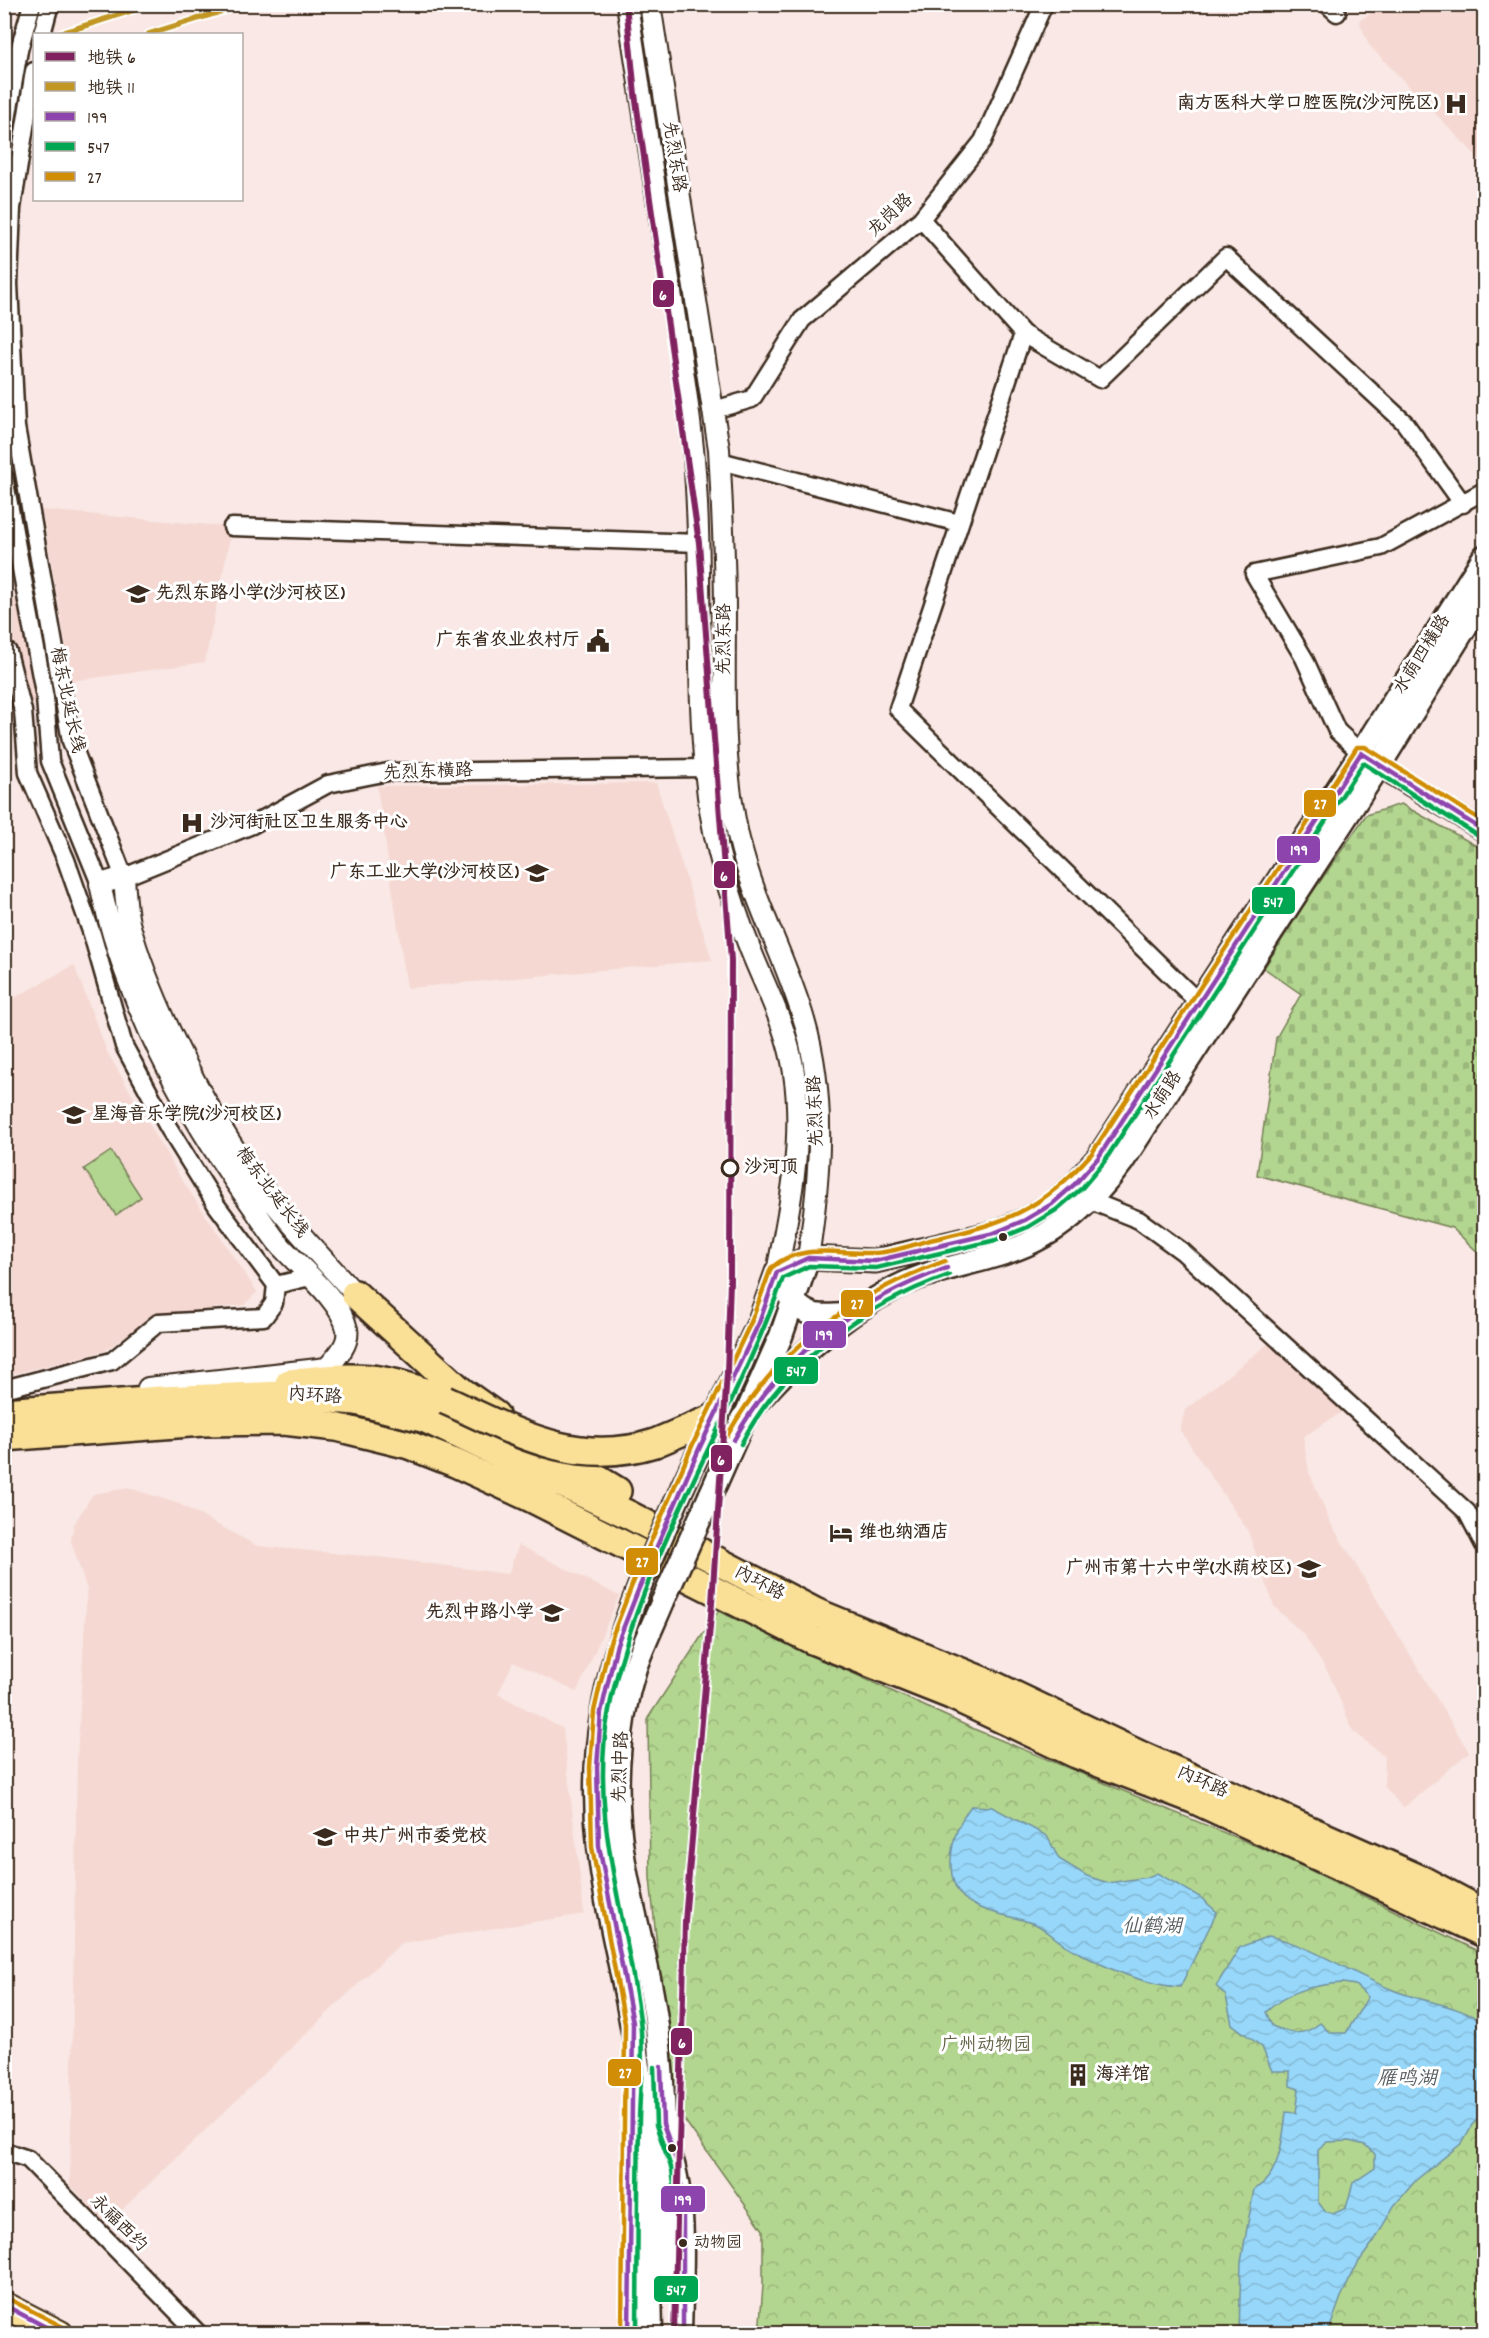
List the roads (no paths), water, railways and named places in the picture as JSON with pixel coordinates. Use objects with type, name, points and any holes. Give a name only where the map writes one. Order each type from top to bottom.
[{"type":"highway","points":[[355,1294],[461,1391],[490,1412],[741,1566],[875,1635]]},
{"type":"highway","points":[[160,1400],[332,1377],[363,1377],[414,1388],[552,1446],[609,1452],[655,1443],[714,1418]]},
{"type":"highway","name":"内环路","points":[[4,1412],[160,1400],[281,1395],[331,1397],[379,1405],[449,1428],[629,1515],[785,1598],[993,1685],[1142,1756],[1420,1879],[1485,1913]]},
{"type":"highway","name":"内环路","points":[[4,1437],[203,1422],[276,1421],[336,1426],[401,1442],[455,1462],[529,1497],[812,1640],[951,1695],[1076,1754],[1194,1799],[1485,1933]]},
{"type":"main road","name":"水荫四横路","points":[[1370,760],[1485,557]]},
{"type":"main road","name":"水荫四横路","points":[[1370,760],[1485,597]]},
{"type":"main road","name":"水荫路","points":[[777,1272],[808,1258],[875,1261],[994,1233],[1025,1220],[1052,1204],[1076,1183],[1098,1158],[1198,1002],[1370,760]]},
{"type":"main road","name":"水荫路","points":[[742,1419],[805,1352],[855,1314],[914,1279],[1012,1251],[1032,1242],[1073,1216],[1091,1201],[1122,1162],[1370,760]]},
{"type":"main road","name":"先烈东路","points":[[710,1496],[742,1419],[782,1336],[808,1258]]},
{"type":"main road","name":"先烈东路","points":[[608,1805],[598,1741],[606,1689],[617,1644],[683,1486],[759,1323],[777,1272]]},
{"type":"main road","points":[[777,1272],[793,1303],[810,1315],[855,1314]]},
{"type":"main road","name":"先烈中路","points":[[665,2334],[660,2053],[655,2016],[624,1861],[608,1805],[629,1691],[663,1600],[710,1496]]},
{"type":"main road","points":[[608,1805],[599,1846],[606,1896],[633,2023],[644,2138],[651,2334]]},
{"type":"main road","points":[[4,2305],[60,2334]]},
{"type":"main road","points":[[4,2323],[25,2334]]},
{"type":"street","points":[[4,138],[19,50],[32,4]]},
{"type":"street","points":[[42,33],[50,4]]},
{"type":"street","name":"先烈东路","points":[[627,4],[691,428],[698,518],[706,768],[720,858],[740,923],[776,1010],[794,1073],[798,1114],[796,1150],[791,1202],[777,1272]]},
{"type":"street","name":"先烈东路","points":[[650,4],[720,461],[724,515],[726,726],[735,820],[756,892],[804,1019],[813,1054],[818,1091],[817,1185],[808,1258]]},
{"type":"street","name":"龙岗路","points":[[714,410],[752,399],[802,320],[921,219],[983,141],[1044,4]]},
{"type":"street","name":"梅东北延长线","points":[[33,76],[10,190],[9,284],[12,372],[16,427],[71,741],[124,877],[129,922],[158,1002],[203,1095],[248,1168],[285,1217],[355,1294]]},
{"type":"street","points":[[921,219],[1023,334],[1100,379],[1226,257],[1404,422],[1463,504]]},
{"type":"street","points":[[1023,334],[898,709],[1198,1002]]},
{"type":"street","points":[[720,461],[959,523]]},
{"type":"street","name":"梅东北延长线","points":[[4,477],[45,698],[50,761],[100,884],[106,913],[130,986],[159,1052],[215,1150],[279,1244],[340,1313],[348,1331],[342,1352],[327,1368],[224,1381],[4,1402]]},
{"type":"street","points":[[1485,491],[1381,547],[1254,574],[1304,658],[1337,731],[1370,760],[1485,831]]},
{"type":"street","points":[[698,518],[724,515]]},
{"type":"street","points":[[232,527],[699,543]]},
{"type":"street","points":[[27,605],[46,600]]},
{"type":"street","points":[[4,1389],[112,1361],[158,1323],[264,1317],[274,1303],[276,1285],[217,1206],[168,1127],[124,1046],[74,881],[28,773],[23,711],[8,652]]},
{"type":"street","points":[[28,773],[50,761]]},
{"type":"street","name":"先烈东横路","points":[[100,884],[124,877],[252,825],[328,784],[388,772],[706,768]]},
{"type":"street","points":[[1091,1201],[1138,1220],[1183,1251],[1467,1512],[1485,1545]]},
{"type":"street","points":[[276,1285],[310,1277]]},
{"type":"street","points":[[629,2334],[633,2023]]},
{"type":"street","points":[[663,2124],[681,2179],[683,2334]]},
{"type":"street","name":"永福西约","points":[[4,2151],[28,2159],[199,2334]]},
{"type":"water","name":"仙鹤湖","points":[[971,1806],[992,1807],[1047,1836],[1059,1859],[1087,1876],[1108,1883],[1148,1877],[1157,1873],[1200,1897],[1217,1912],[1180,1987],[1135,1978],[1106,1967],[1061,1943],[1035,1924],[992,1912],[967,1901],[958,1891],[953,1878],[951,1860],[956,1832]]},
{"type":"water","name":"雁鸣湖","points":[[1269,1936],[1285,1940],[1388,1988],[1462,2011],[1484,2023],[1484,2113],[1472,2125],[1462,2143],[1416,2180],[1394,2206],[1358,2263],[1341,2297],[1328,2333],[1239,2333],[1241,2262],[1254,2189],[1263,2184],[1275,2166],[1279,2156],[1286,2112],[1296,2113],[1299,2089],[1290,2086],[1290,2071],[1272,2071],[1262,2047],[1232,2024],[1226,1996],[1216,1986],[1240,1947]],"holes":[[[1343,1983],[1355,1985],[1368,1997],[1346,2033],[1330,2033],[1320,2023],[1297,2033],[1272,2026],[1266,2012],[1283,1999],[1302,1990]],[[1349,2141],[1365,2145],[1375,2154],[1375,2168],[1353,2183],[1346,2208],[1333,2214],[1325,2211],[1318,2202],[1318,2149],[1327,2142]]]},
{"type":"metro line","name":"11","points":[[62,33],[152,4]]},
{"type":"metro line","name":"11","points":[[152,33],[245,4]]},
{"type":"metro line","name":"6","points":[[626,4],[635,94],[699,543],[731,960],[730,1281],[727,1372],[712,1603],[685,1921],[674,2334]]},
{"type":"place","name":"南方医科大学口腔医院(沙河院区)","points":[[1456,104]]},
{"type":"place","name":"先烈东路小学(沙河校区)","points":[[138,594]]},
{"type":"place","name":"广东省农业农村厅","points":[[598,641]]},
{"type":"place","name":"沙河街社区卫生服务中心","points":[[192,823]]},
{"type":"place","name":"广东工业大学(沙河校区)","points":[[537,873]]},
{"type":"place","name":"星海音乐学院(沙河校区)","points":[[74,1115]]},
{"type":"place","name":"沙河顶","points":[[730,1168]]},
{"type":"place","name":"维也纳酒店","points":[[841,1533]]},
{"type":"place","name":"广州市第十六中学(水荫校区)","points":[[1309,1569]]},
{"type":"place","name":"先烈中路小学","points":[[552,1613]]},
{"type":"place","name":"中共广州市委党校","points":[[325,1837]]},
{"type":"place","name":"海洋馆","points":[[1078,2075]]},
{"type":"place","name":"动物园","points":[[683,2243]]},
{"type":"park label","name":"广州动物园","points":[[986,2046]]}]
